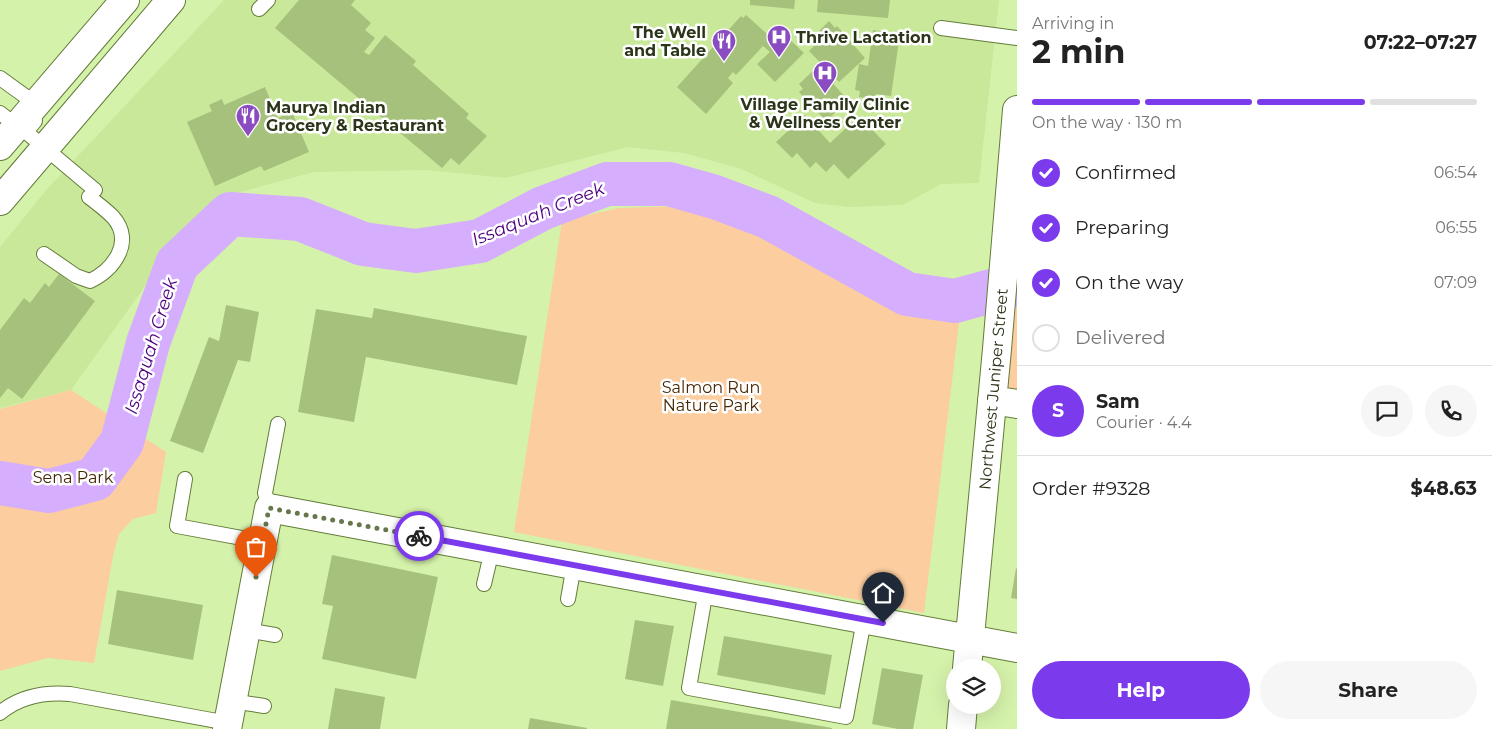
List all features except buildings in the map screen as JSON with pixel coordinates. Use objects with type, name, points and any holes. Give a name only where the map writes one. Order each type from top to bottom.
[{"type":"street","points":[[6,128],[36,104],[125,0]]},
{"type":"street","points":[[0,201],[171,0]]},
{"type":"street","name":"Northwest Juniper Street","points":[[968,659],[969,639],[1005,402],[997,349],[1017,110]]},
{"type":"street","points":[[229,718],[269,508],[1017,648]]},
{"type":"street","points":[[961,729],[962,714]]},
{"type":"lane","points":[[941,28],[1017,38]]},
{"type":"lane","points":[[44,254],[76,276],[90,281],[101,276],[122,250],[121,232],[114,218],[92,193],[26,132],[56,96],[65,70]]},
{"type":"lane","points":[[0,78],[36,104]]},
{"type":"lane","points":[[269,508],[265,492],[278,424]]},
{"type":"lane","points":[[185,479],[177,526],[263,542]]},
{"type":"lane","points":[[484,584],[492,550]]},
{"type":"lane","points":[[568,599],[574,565]]},
{"type":"lane","points":[[706,590],[689,688],[699,690],[846,717],[864,620]]},
{"type":"lane","points":[[246,630],[275,636]]},
{"type":"lane","points":[[0,714],[19,701],[50,692],[229,718],[264,706]]},
{"type":"shaded area","points":[[224,0],[999,0],[979,183],[941,184],[903,205],[849,207],[815,203],[741,169],[684,153],[628,147],[506,178],[427,170],[314,172],[226,196],[158,268],[71,390],[0,408],[0,247],[48,188]]},
{"type":"green space","name":"Salmon Run Nature Park","points":[[684,206],[759,227],[897,304],[960,315],[924,613],[514,532],[562,221],[619,208]]},
{"type":"green space","points":[[1017,295],[1017,390],[1004,388],[1013,296]]},
{"type":"green space","name":"Sena Park","points":[[71,390],[166,452],[156,513],[133,519],[119,534],[113,556],[94,663],[48,658],[0,671],[0,409]]},
{"type":"waterway","name":"Issaquah Creek","points":[[0,483],[49,491],[95,479],[122,442],[148,343],[177,264],[230,214],[300,219],[363,244],[416,251],[480,241],[543,208],[607,184],[669,184],[715,197],[768,217],[907,294],[955,301],[1017,284]]},
{"type":"way so far","points":[[256,577],[269,508],[419,536]]},
{"type":"place","name":"Thrive Lactation","points":[[779,58]]},
{"type":"place","name":"The Well and Table","points":[[724,62]]},
{"type":"place","name":"Village Family Clinic & Wellness Center","points":[[825,94]]},
{"type":"place","name":"Maurya Indian Grocery & Restaurant","points":[[248,137]]},
{"type":"route","points":[[419,536],[883,623]]}]
